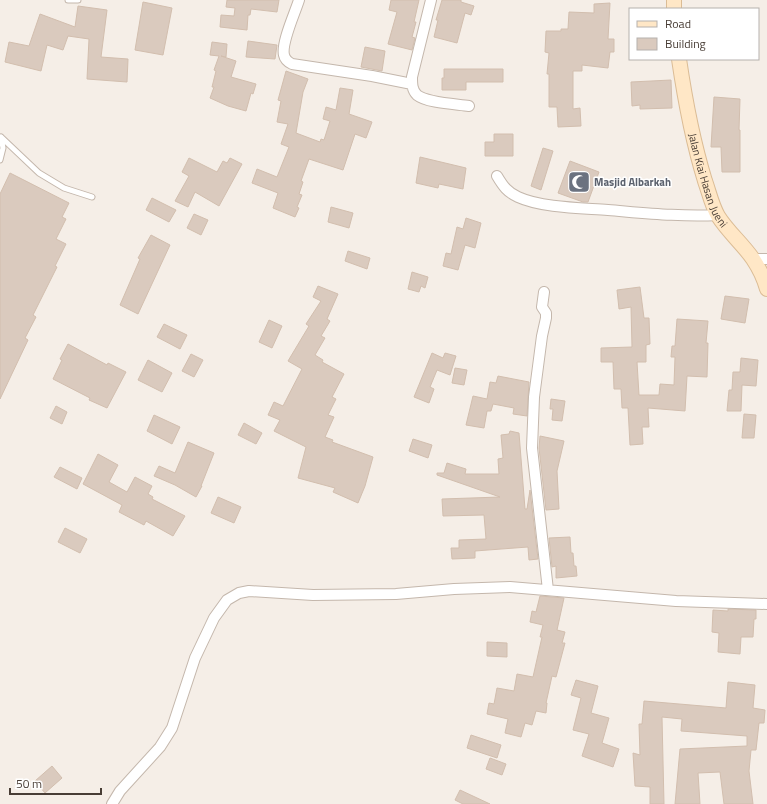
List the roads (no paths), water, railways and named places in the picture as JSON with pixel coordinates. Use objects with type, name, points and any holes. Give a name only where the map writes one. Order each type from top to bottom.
[{"type":"street","points":[[299,0],[284,43],[283,53],[287,62],[412,84]]},
{"type":"street","points":[[431,0],[412,77],[413,90],[417,95],[425,100],[469,106]]},
{"type":"street","name":"Jalan Kiai Hasan Jueni","points":[[679,60],[694,142],[707,187],[718,215],[728,230],[760,259],[762,275],[767,289]]},
{"type":"street","points":[[497,176],[506,191],[518,198],[544,204],[669,215],[718,215]]},
{"type":"street","points":[[544,292],[542,307],[546,314],[546,318],[542,336],[534,397],[532,448],[548,590]]},
{"type":"street","points":[[112,804],[120,791],[160,747],[172,728],[195,658],[214,618],[227,600],[239,593],[249,592],[313,595],[396,594],[454,589],[518,588],[661,600],[767,604]]},
{"type":"lane","points":[[68,0],[78,0]]},
{"type":"lane","points":[[0,160],[3,148],[1,136]]},
{"type":"lane","points":[[1,136],[39,173],[64,188],[92,197]]},
{"type":"place","name":"Masjid Albarkah","points":[[579,182]]}]
